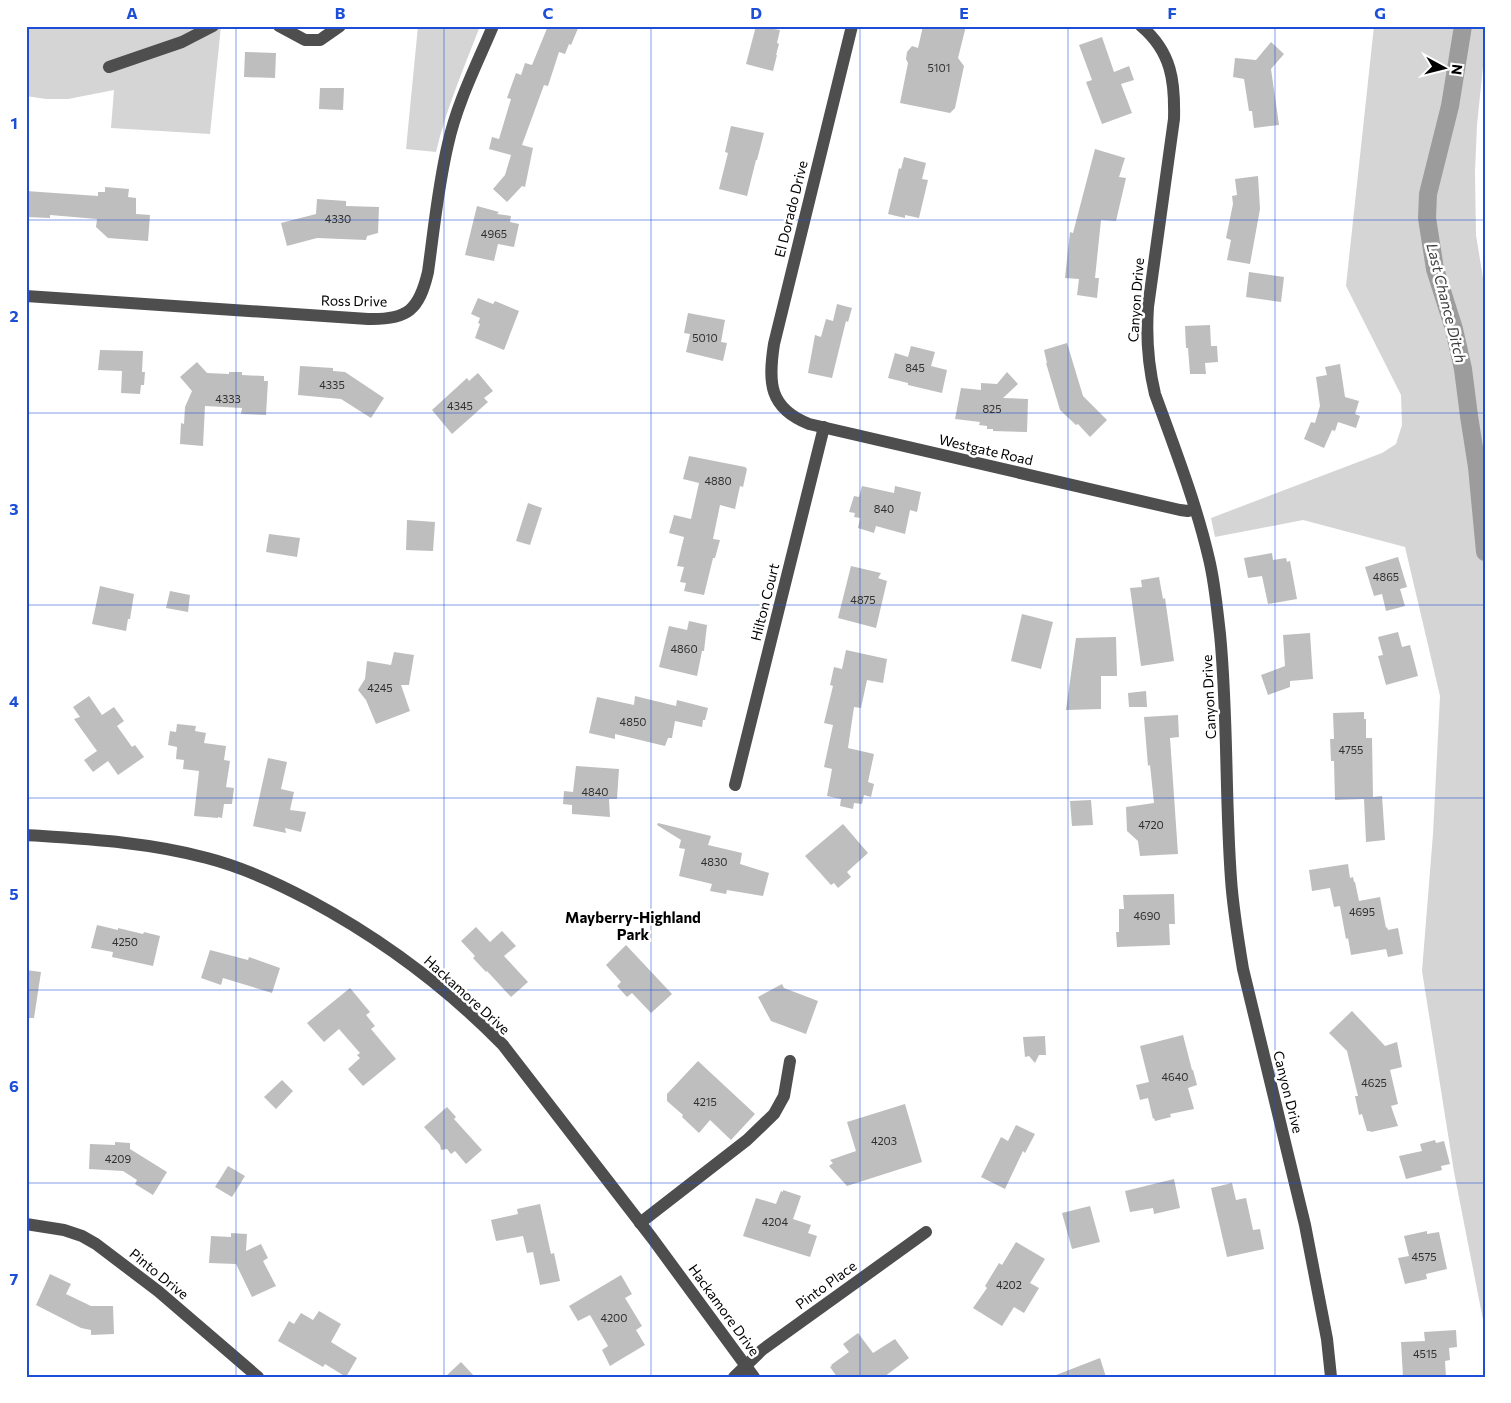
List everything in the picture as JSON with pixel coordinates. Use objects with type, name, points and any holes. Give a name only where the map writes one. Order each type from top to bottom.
[{"type":"street","points":[[109,67],[182,42],[213,26]]},
{"type":"street","points":[[279,26],[305,40],[320,40],[340,26]]},
{"type":"street","name":"Ross Drive","points":[[26,296],[368,319],[398,316],[410,310],[418,302],[424,290],[448,142],[455,118],[493,26]]},
{"type":"street","name":"El Dorado Drive","points":[[777,400],[771,376],[774,344],[852,26]]},
{"type":"street","name":"Canyon Drive","points":[[1141,26],[1154,32],[1172,77],[1174,95],[1174,119],[1148,308],[1146,334],[1150,375],[1195,509],[1209,562],[1220,632],[1225,700],[1230,862],[1238,944],[1305,1225],[1327,1339],[1332,1377]]},
{"type":"street","name":"Westgate Road","points":[[777,400],[798,419],[824,427],[1180,510],[1188,511],[1195,509]]},
{"type":"street","name":"Hilton Court","points":[[735,785],[824,427]]},
{"type":"street","name":"Hackamore Drive","points":[[26,835],[124,843],[208,858],[284,887],[356,927],[394,952],[430,979],[503,1045],[640,1223],[754,1377]]},
{"type":"street","points":[[640,1223],[747,1140],[774,1114],[784,1096],[790,1061]]},
{"type":"street","name":"Pinto Drive","points":[[26,1224],[64,1230],[82,1236],[96,1244],[158,1291],[258,1377]]},
{"type":"street","name":"Pinto Place","points":[[745,1365],[762,1350],[926,1232]]},
{"type":"street","points":[[734,1377],[745,1365]]},
{"type":"shaded area","points":[[26,26],[221,26],[210,134],[111,128],[114,90],[68,99],[46,99],[26,96]]},
{"type":"shaded area","points":[[418,26],[480,26],[450,104],[436,152],[406,149]]},
{"type":"shaded area","points":[[1374,26],[1485,26],[1475,172],[1476,235],[1485,290],[1485,1330],[1454,1172],[1422,971],[1433,834],[1440,696],[1405,547],[1303,520],[1215,537],[1211,518],[1382,453],[1396,444],[1402,425],[1401,395],[1346,286]]},
{"type":"building","points":[[548,26],[579,26],[565,54],[559,52],[548,86],[544,85],[522,145],[533,148],[525,187],[522,186],[507,202],[493,189],[505,175],[511,155],[489,149],[492,137],[499,139],[511,99],[507,98],[516,73],[521,75],[525,63],[532,65]]},
{"type":"building","points":[[756,26],[774,26],[774,29],[780,30],[773,71],[746,64]]},
{"type":"building","points":[[923,26],[966,26],[958,58],[964,66],[955,108],[950,113],[900,103],[908,63],[906,59],[907,52],[912,46],[918,48]]},
{"type":"building","points":[[1102,37],[1114,72],[1129,66],[1134,80],[1121,84],[1132,113],[1102,124],[1086,82],[1092,80],[1079,45]]},
{"type":"building","points":[[1271,42],[1284,54],[1271,69],[1279,125],[1254,128],[1244,79],[1233,77],[1235,58],[1256,60]]},
{"type":"building","points":[[245,52],[276,53],[275,78],[244,77]]},
{"type":"building","points":[[320,88],[344,88],[343,110],[319,109]]},
{"type":"building","points":[[731,126],[764,133],[747,196],[719,189],[728,153],[725,152]]},
{"type":"building","points":[[1095,149],[1125,158],[1119,177],[1126,178],[1116,221],[1101,220],[1095,278],[1099,278],[1097,298],[1077,295],[1079,279],[1065,278],[1070,232],[1073,233]]},
{"type":"building","points":[[904,157],[926,163],[922,179],[928,180],[919,218],[905,215],[905,218],[888,214],[899,168],[901,169]]},
{"type":"building","points":[[1258,176],[1260,209],[1250,264],[1227,260],[1231,240],[1226,238],[1233,204],[1232,196],[1237,195],[1235,179]]},
{"type":"building","points":[[105,187],[129,189],[128,197],[136,198],[136,214],[150,215],[148,241],[108,238],[96,227],[97,219],[50,215],[50,218],[26,217],[26,191],[98,196],[98,192],[105,192]]},
{"type":"building","points":[[317,199],[346,201],[346,206],[379,207],[378,233],[367,236],[366,240],[317,238],[287,246],[281,223],[316,214]]},
{"type":"building","points":[[477,206],[499,212],[497,214],[511,216],[510,222],[519,224],[514,247],[498,244],[494,261],[465,255]]},
{"type":"building","points":[[1249,272],[1284,277],[1281,302],[1246,297]]},
{"type":"building","points":[[478,298],[493,304],[495,301],[519,311],[504,350],[475,338],[480,318],[471,314]]},
{"type":"building","points":[[837,304],[852,308],[848,322],[846,321],[832,378],[808,373],[815,335],[821,337],[826,319],[833,321]]},
{"type":"building","points":[[688,313],[725,320],[721,342],[727,343],[723,361],[686,352],[690,334],[684,333]]},
{"type":"building","points":[[1210,325],[1211,346],[1217,346],[1218,362],[1205,363],[1206,374],[1190,374],[1185,326]]},
{"type":"building","points":[[1067,343],[1083,396],[1107,420],[1090,437],[1078,424],[1076,425],[1060,410],[1046,363],[1044,350]]},
{"type":"building","points":[[911,346],[935,352],[931,366],[947,370],[942,393],[888,378],[895,353],[908,357]]},
{"type":"building","points":[[100,350],[143,351],[142,372],[145,372],[144,385],[141,385],[140,394],[121,393],[122,371],[98,370]]},
{"type":"building","points":[[197,362],[207,373],[229,374],[229,372],[242,372],[242,375],[264,376],[264,381],[268,381],[266,415],[241,414],[242,408],[205,406],[203,446],[180,444],[181,423],[184,424],[185,407],[192,391],[180,377]]},
{"type":"building","points":[[1340,364],[1345,397],[1359,401],[1355,414],[1360,416],[1356,428],[1338,422],[1335,431],[1332,430],[1324,448],[1304,439],[1311,422],[1315,423],[1320,406],[1316,377],[1327,375],[1325,367]]},
{"type":"building","points":[[300,366],[333,368],[333,371],[345,372],[384,398],[371,418],[341,399],[298,395]]},
{"type":"building","points":[[1007,372],[1018,384],[1003,398],[1028,399],[1027,432],[993,431],[993,429],[987,429],[987,426],[979,425],[980,422],[955,419],[961,388],[981,390],[981,383],[997,384]]},
{"type":"building","points":[[478,373],[493,391],[484,398],[488,402],[452,434],[432,410],[467,378],[469,381]]},
{"type":"building","points":[[689,456],[745,467],[747,469],[743,487],[740,486],[735,509],[720,505],[713,539],[720,540],[715,558],[713,558],[704,595],[684,591],[686,583],[680,582],[684,567],[677,566],[684,537],[669,533],[674,515],[691,519],[699,483],[683,479]]},
{"type":"building","points":[[862,486],[894,493],[895,486],[921,492],[917,512],[910,510],[905,534],[876,526],[874,533],[858,528],[860,518],[854,517],[855,513],[849,512],[854,496],[859,497]]},
{"type":"building","points":[[528,503],[542,508],[530,545],[516,541]]},
{"type":"building","points":[[407,520],[435,522],[433,551],[406,550]]},
{"type":"building","points":[[269,534],[300,538],[297,557],[266,552]]},
{"type":"building","points":[[1272,553],[1273,560],[1286,558],[1287,562],[1290,561],[1297,599],[1268,604],[1262,576],[1248,578],[1244,558]]},
{"type":"building","points":[[1398,557],[1407,587],[1400,589],[1405,606],[1386,611],[1382,594],[1374,596],[1365,567]]},
{"type":"building","points":[[851,566],[881,573],[878,578],[887,581],[876,628],[838,618]]},
{"type":"building","points":[[1159,577],[1163,599],[1165,598],[1174,661],[1141,666],[1130,588],[1142,587],[1141,580]]},
{"type":"building","points":[[100,586],[134,594],[126,631],[92,624]]},
{"type":"building","points":[[170,591],[190,595],[188,612],[166,608]]},
{"type":"building","points":[[1022,614],[1053,622],[1041,669],[1011,661]]},
{"type":"building","points":[[689,621],[707,625],[704,651],[702,651],[697,676],[659,667],[669,626],[687,630]]},
{"type":"building","points":[[1398,632],[1402,647],[1410,645],[1418,676],[1386,685],[1378,656],[1383,655],[1378,637]]},
{"type":"building","points":[[1310,633],[1313,679],[1290,681],[1290,687],[1268,695],[1261,675],[1285,666],[1283,635]]},
{"type":"building","points":[[1116,637],[1117,676],[1101,676],[1101,709],[1066,710],[1076,638]]},
{"type":"building","points":[[846,650],[887,659],[883,683],[867,680],[861,708],[854,707],[848,748],[874,754],[868,782],[874,784],[871,797],[864,795],[862,804],[854,803],[853,809],[840,806],[841,799],[827,796],[832,769],[824,767],[833,725],[824,723],[833,686],[830,685],[834,667],[842,669]]},
{"type":"building","points":[[394,652],[414,655],[409,685],[401,685],[410,711],[376,724],[366,700],[358,690],[365,679],[367,661],[391,665]]},
{"type":"building","points":[[1146,691],[1147,707],[1129,707],[1128,693]]},
{"type":"building","points":[[89,696],[102,715],[114,707],[124,721],[117,726],[132,747],[135,745],[144,757],[118,775],[108,761],[93,772],[84,760],[97,751],[74,719],[80,717],[73,707]]},
{"type":"building","points":[[635,696],[676,706],[677,700],[708,708],[705,720],[703,720],[702,727],[675,721],[672,738],[668,738],[665,746],[615,734],[615,739],[589,733],[597,697],[634,705]]},
{"type":"building","points":[[1364,712],[1366,738],[1372,738],[1373,797],[1382,796],[1385,840],[1366,842],[1364,799],[1335,800],[1334,761],[1331,761],[1330,739],[1334,739],[1333,713]]},
{"type":"building","points":[[1178,715],[1179,737],[1170,738],[1178,854],[1140,856],[1138,841],[1127,831],[1126,807],[1154,803],[1150,765],[1148,766],[1144,717]]},
{"type":"building","points":[[177,724],[196,726],[195,731],[206,733],[204,743],[226,746],[224,760],[230,761],[226,787],[234,788],[232,804],[224,804],[222,818],[194,816],[199,771],[183,769],[184,760],[176,759],[177,747],[168,745],[170,731],[176,732]]},
{"type":"building","points":[[268,758],[287,762],[281,789],[294,792],[290,810],[306,812],[301,832],[285,828],[286,833],[253,826]]},
{"type":"building","points":[[576,766],[619,769],[617,799],[609,799],[610,817],[572,814],[572,805],[563,804],[564,791],[573,792]]},
{"type":"building","points":[[1091,800],[1093,825],[1072,826],[1070,801]]},
{"type":"building","points":[[658,823],[711,836],[708,845],[742,853],[740,864],[769,873],[763,896],[727,890],[726,894],[710,891],[712,884],[679,876],[685,849],[679,848],[681,840],[657,825]]},
{"type":"building","points":[[843,824],[868,853],[847,872],[851,877],[838,888],[834,883],[831,885],[805,856]]},
{"type":"building","points":[[1348,864],[1350,878],[1353,877],[1355,882],[1359,901],[1380,897],[1386,928],[1388,930],[1398,928],[1403,954],[1388,957],[1386,949],[1351,955],[1340,906],[1334,907],[1330,888],[1312,891],[1309,870]]},
{"type":"building","points":[[1174,894],[1175,924],[1169,924],[1170,945],[1117,947],[1116,932],[1119,932],[1119,909],[1124,909],[1123,895]]},
{"type":"building","points":[[97,925],[160,936],[153,966],[112,957],[113,952],[91,948]]},
{"type":"building","points":[[476,927],[490,942],[502,931],[516,946],[504,956],[528,982],[511,997],[473,958],[475,956],[461,941]]},
{"type":"building","points":[[626,945],[672,994],[651,1013],[632,993],[627,997],[617,986],[621,982],[606,965]]},
{"type":"building","points":[[210,950],[248,960],[249,957],[280,968],[272,993],[223,978],[221,985],[201,978]]},
{"type":"building","points":[[26,970],[41,972],[34,1018],[26,1018]]},
{"type":"building","points":[[782,984],[784,988],[818,1001],[806,1034],[771,1021],[758,997]]},
{"type":"building","points":[[350,988],[370,1012],[366,1015],[375,1026],[371,1029],[396,1059],[363,1086],[348,1069],[360,1058],[357,1055],[360,1053],[339,1029],[324,1042],[307,1023]]},
{"type":"building","points":[[1352,1011],[1385,1046],[1397,1042],[1402,1067],[1390,1070],[1398,1104],[1391,1106],[1398,1126],[1371,1132],[1367,1131],[1362,1114],[1359,1115],[1355,1096],[1358,1096],[1347,1051],[1329,1033]]},
{"type":"building","points":[[1183,1035],[1197,1085],[1188,1088],[1194,1109],[1170,1114],[1171,1117],[1155,1121],[1148,1098],[1140,1100],[1136,1085],[1149,1082],[1140,1046]]},
{"type":"building","points":[[1045,1036],[1046,1055],[1039,1055],[1035,1063],[1029,1056],[1025,1057],[1023,1037]]},
{"type":"building","points":[[698,1061],[755,1114],[731,1140],[710,1120],[699,1133],[667,1101],[667,1094]]},
{"type":"building","points":[[282,1080],[293,1091],[276,1109],[264,1097]]},
{"type":"building","points":[[905,1104],[922,1162],[847,1186],[829,1166],[833,1163],[830,1160],[856,1151],[847,1122]]},
{"type":"building","points":[[447,1107],[456,1117],[454,1119],[482,1150],[466,1164],[455,1151],[451,1154],[447,1149],[441,1150],[440,1145],[424,1127]]},
{"type":"building","points":[[1016,1125],[1035,1134],[1025,1153],[1023,1151],[1005,1189],[981,1177],[1001,1137],[1008,1141]]},
{"type":"building","points":[[1435,1140],[1436,1143],[1444,1141],[1450,1164],[1441,1166],[1442,1170],[1406,1179],[1399,1156],[1422,1151],[1420,1144]]},
{"type":"building","points":[[115,1142],[130,1143],[130,1149],[167,1172],[153,1195],[135,1184],[137,1180],[123,1171],[89,1169],[90,1144],[115,1145]]},
{"type":"building","points":[[228,1166],[245,1176],[232,1197],[215,1187]]},
{"type":"building","points":[[1174,1179],[1180,1208],[1154,1214],[1153,1208],[1130,1212],[1125,1191]]},
{"type":"building","points":[[1232,1183],[1236,1200],[1246,1198],[1253,1230],[1260,1229],[1264,1249],[1227,1257],[1211,1188]]},
{"type":"building","points":[[783,1190],[801,1196],[793,1219],[811,1225],[808,1233],[817,1236],[810,1257],[743,1236],[756,1198],[776,1204]]},
{"type":"building","points":[[540,1204],[551,1254],[554,1253],[560,1281],[540,1285],[533,1252],[527,1253],[523,1236],[496,1241],[491,1220],[518,1214],[517,1209]]},
{"type":"building","points":[[1090,1206],[1100,1242],[1072,1249],[1062,1213]]},
{"type":"building","points":[[1427,1231],[1427,1234],[1439,1232],[1447,1269],[1426,1274],[1427,1279],[1405,1284],[1398,1258],[1409,1256],[1404,1236]]},
{"type":"building","points":[[231,1233],[247,1234],[246,1251],[261,1244],[268,1258],[263,1261],[276,1286],[252,1297],[236,1264],[209,1263],[211,1236],[231,1237]]},
{"type":"building","points":[[1016,1242],[1045,1259],[1030,1283],[1039,1288],[1024,1313],[1014,1307],[1002,1326],[973,1308],[987,1288],[985,1286],[999,1263],[1002,1265]]},
{"type":"building","points":[[50,1274],[71,1284],[66,1294],[91,1306],[113,1306],[114,1334],[91,1335],[91,1330],[81,1328],[36,1305]]},
{"type":"building","points":[[621,1275],[632,1294],[625,1298],[642,1326],[636,1330],[645,1345],[610,1366],[602,1350],[608,1346],[590,1315],[578,1321],[569,1306]]},
{"type":"building","points":[[319,1311],[341,1324],[331,1342],[357,1358],[346,1377],[325,1364],[323,1367],[278,1341],[289,1321],[294,1324],[301,1313],[313,1320]]},
{"type":"building","points":[[1456,1330],[1457,1347],[1449,1348],[1450,1360],[1445,1361],[1446,1377],[1403,1377],[1401,1342],[1425,1341],[1424,1332]]},
{"type":"building","points":[[858,1333],[873,1353],[895,1339],[909,1358],[884,1377],[837,1377],[830,1367],[849,1352],[843,1344]]},
{"type":"building","points":[[1100,1358],[1106,1377],[1057,1377],[1056,1375]]},
{"type":"building","points":[[461,1362],[475,1377],[445,1377]]},
{"type":"waterway","name":"Last Chance Ditch","points":[[1463,26],[1450,106],[1428,194],[1427,218],[1435,269],[1454,329],[1463,369],[1477,467],[1485,552]]},
{"type":"district","name":"Mayberry-Highland Park","points":[[633,926]]}]
